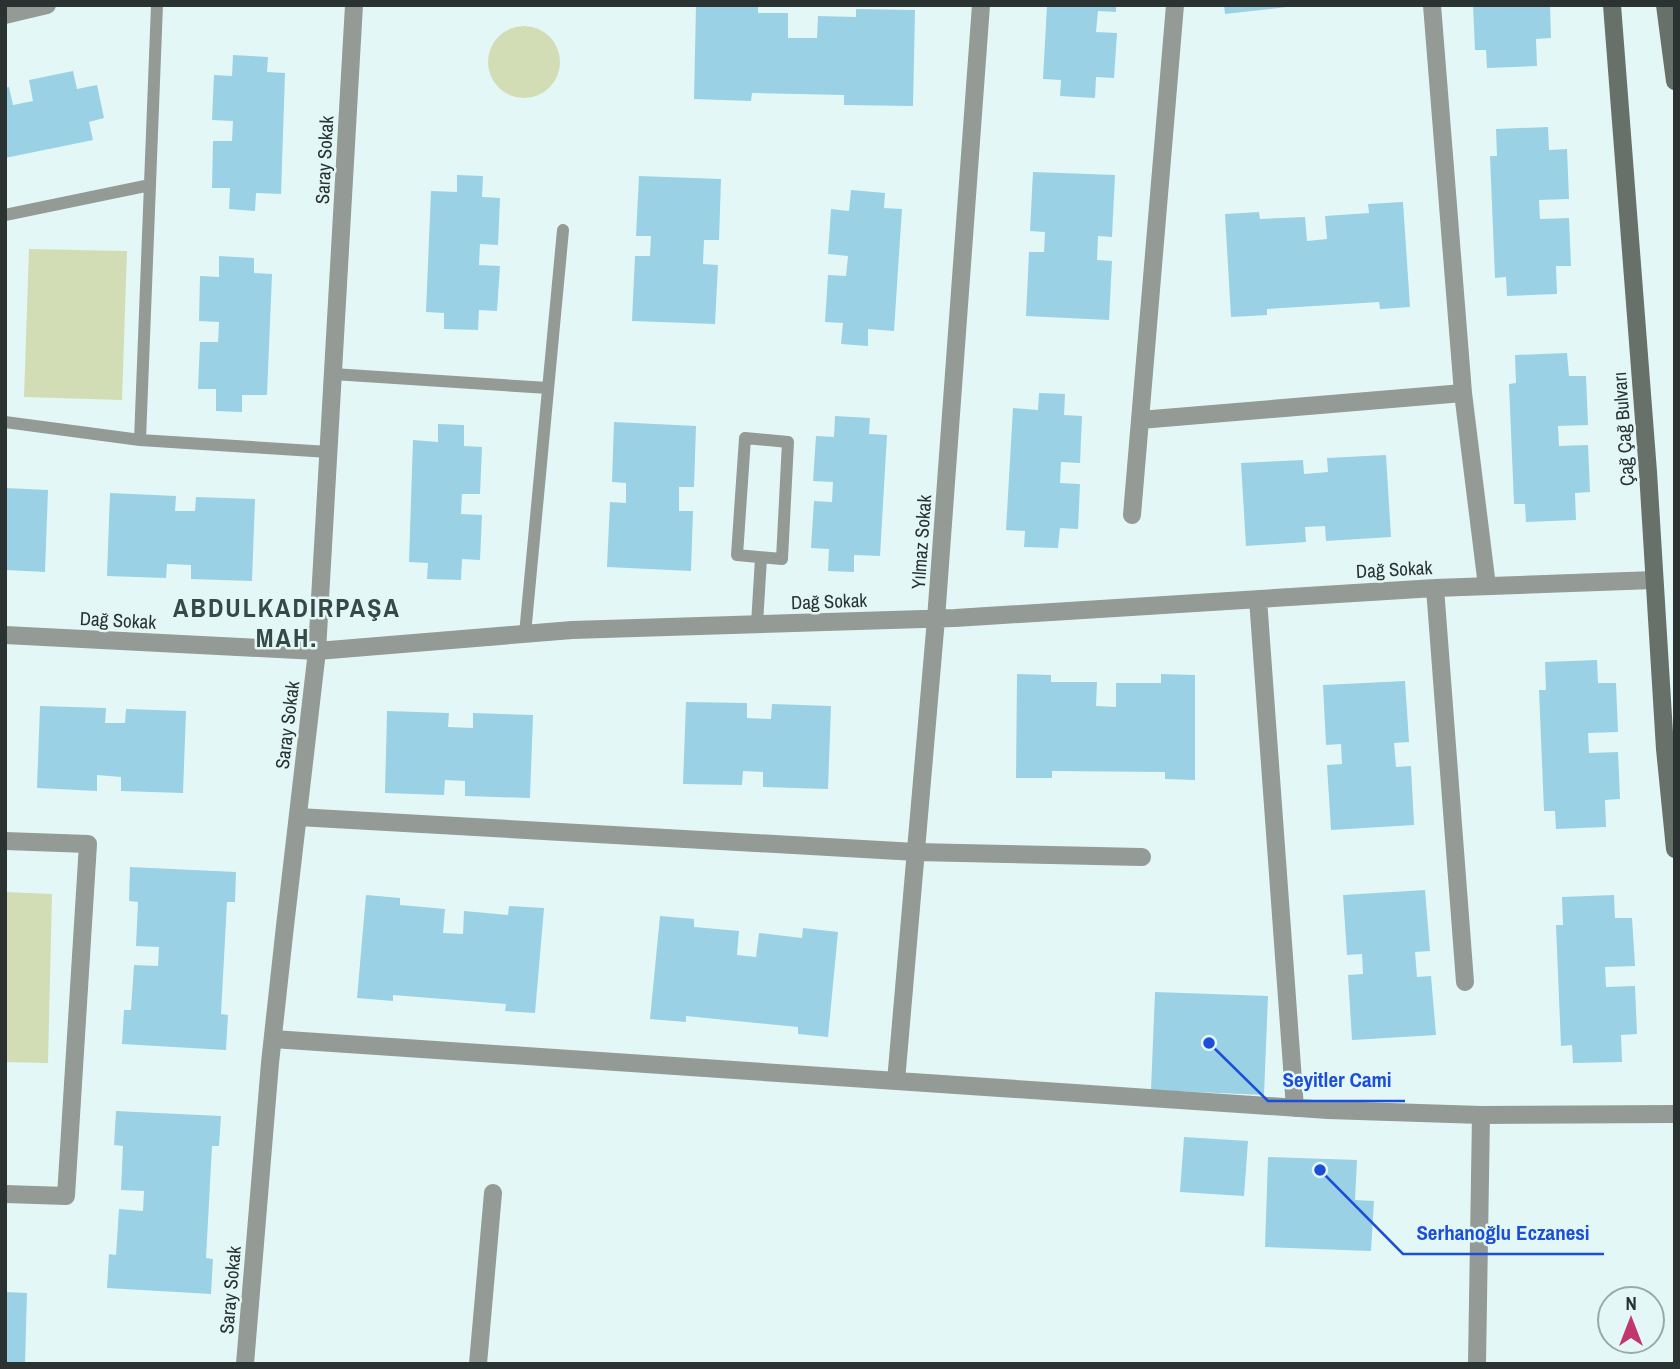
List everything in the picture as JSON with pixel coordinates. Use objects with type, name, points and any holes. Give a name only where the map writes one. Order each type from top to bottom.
[{"type":"main road","name":"Çağ Çağ Bulvarı","points":[[1612,5],[1665,750],[1675,849]]},
{"type":"main road","points":[[1665,5],[1675,81]]},
{"type":"street","points":[[5,15],[47,5]]},
{"type":"street","name":"Saray Sokak","points":[[245,1364],[273,1039],[317,651],[354,5]]},
{"type":"street","name":"Yılmaz Sokak","points":[[896,1081],[936,619],[981,5]]},
{"type":"street","points":[[1132,515],[1175,5]]},
{"type":"street","points":[[1432,5],[1463,393],[1487,586]]},
{"type":"street","points":[[1140,420],[1463,393]]},
{"type":"street","name":"Dağ Sokak","points":[[5,635],[317,651],[572,630],[936,619],[1435,588],[1654,580]]},
{"type":"street","points":[[1435,588],[1465,982]]},
{"type":"street","points":[[1258,599],[1295,1108]]},
{"type":"street","points":[[298,817],[916,852],[1143,857]]},
{"type":"street","points":[[5,841],[88,844],[66,1196],[5,1195]]},
{"type":"street","points":[[273,1039],[1295,1108],[1481,1115],[1675,1114]]},
{"type":"street","points":[[1477,1364],[1481,1115]]},
{"type":"street","points":[[478,1364],[493,1194]]},
{"type":"lane","points":[[139,440],[157,5]]},
{"type":"lane","points":[[5,215],[150,185]]},
{"type":"lane","points":[[525,634],[564,230]]},
{"type":"lane","points":[[333,374],[548,388]]},
{"type":"lane","points":[[5,422],[139,440],[329,452]]},
{"type":"lane","points":[[746,438],[789,442],[782,559],[761,558],[737,555],[746,438]]},
{"type":"lane","points":[[757,624],[761,558]]},
{"type":"green space","points":[[524,26],[544,32],[554,42],[560,62],[554,82],[544,92],[524,98],[504,92],[494,82],[488,62],[494,42],[504,32]]},
{"type":"green space","points":[[29,249],[127,251],[122,400],[24,397]]},
{"type":"green space","points":[[5,892],[52,894],[48,1063],[5,1062]]},
{"type":"building","points":[[696,5],[758,5],[758,13],[788,13],[788,38],[817,38],[818,16],[856,17],[856,9],[915,10],[913,106],[844,105],[844,95],[752,93],[751,101],[694,99]]},
{"type":"building","points":[[1047,5],[1116,5],[1116,12],[1098,11],[1096,32],[1117,33],[1114,78],[1096,77],[1095,98],[1060,96],[1061,80],[1043,79]]},
{"type":"building","points":[[1224,5],[1287,5],[1287,7],[1225,14]]},
{"type":"building","points":[[1473,5],[1550,5],[1551,38],[1536,39],[1537,66],[1487,68],[1486,50],[1475,50]]},
{"type":"building","points":[[233,55],[268,57],[267,72],[285,73],[281,194],[256,193],[255,211],[229,209],[230,188],[212,188],[213,141],[232,141],[233,121],[212,120],[214,75],[232,76]]},
{"type":"building","points":[[73,71],[77,89],[97,85],[104,118],[89,122],[93,140],[5,158],[5,88],[9,87],[13,105],[33,101],[29,80]]},
{"type":"building","points":[[1548,127],[1549,150],[1567,149],[1569,199],[1539,200],[1540,219],[1569,218],[1571,266],[1556,266],[1557,294],[1507,296],[1506,277],[1495,278],[1490,156],[1497,156],[1496,129]]},
{"type":"building","points":[[1033,172],[1115,175],[1112,237],[1098,236],[1097,260],[1112,261],[1109,320],[1026,316],[1029,252],[1044,252],[1045,232],[1030,231]]},
{"type":"building","points":[[457,175],[483,176],[482,197],[500,198],[498,245],[480,244],[479,265],[500,266],[497,311],[479,310],[478,330],[444,329],[444,313],[426,312],[431,191],[457,192]]},
{"type":"building","points":[[639,176],[721,179],[719,240],[704,240],[703,264],[718,265],[715,324],[632,321],[635,256],[650,256],[651,236],[636,236]]},
{"type":"building","points":[[851,190],[885,193],[884,208],[902,209],[894,331],[868,329],[868,346],[841,344],[843,323],[825,322],[828,275],[846,276],[848,256],[828,254],[831,209],[849,211]]},
{"type":"building","points":[[1403,202],[1410,307],[1380,309],[1379,302],[1267,309],[1267,315],[1231,317],[1225,214],[1259,212],[1260,219],[1305,217],[1307,241],[1327,239],[1325,216],[1369,213],[1368,204]]},
{"type":"building","points":[[219,256],[254,258],[254,273],[272,274],[267,395],[242,395],[242,412],[216,411],[216,389],[198,389],[200,342],[218,342],[219,322],[199,321],[200,276],[219,277]]},
{"type":"building","points":[[1567,353],[1569,376],[1586,376],[1588,425],[1558,426],[1559,446],[1588,445],[1590,492],[1575,493],[1576,520],[1526,522],[1525,504],[1514,504],[1509,384],[1516,383],[1515,355]]},
{"type":"building","points":[[1039,393],[1065,394],[1064,415],[1082,416],[1080,463],[1061,462],[1060,483],[1080,484],[1078,529],[1060,528],[1058,548],[1024,547],[1025,531],[1006,530],[1013,408],[1038,410]]},
{"type":"building","points":[[835,416],[870,418],[869,434],[887,435],[880,556],[854,555],[854,572],[828,571],[829,549],[811,548],[814,501],[832,502],[833,482],[813,481],[816,436],[834,437]]},
{"type":"building","points":[[614,422],[696,426],[694,487],[679,487],[679,511],[693,511],[691,571],[607,567],[610,502],[626,503],[626,483],[612,482]]},
{"type":"building","points":[[438,424],[464,425],[464,446],[482,447],[480,494],[462,494],[461,514],[482,515],[480,560],[462,559],[461,580],[427,579],[428,563],[409,562],[413,440],[438,442]]},
{"type":"building","points":[[1386,455],[1391,537],[1326,541],[1325,526],[1305,527],[1306,542],[1246,546],[1241,463],[1303,460],[1304,474],[1328,472],[1327,458]]},
{"type":"building","points":[[5,488],[48,490],[45,572],[5,570]]},
{"type":"building","points":[[110,493],[176,496],[175,511],[195,511],[196,497],[255,499],[252,581],[191,579],[191,565],[167,564],[166,578],[107,576]]},
{"type":"building","points":[[1597,660],[1598,683],[1616,683],[1618,732],[1588,733],[1589,753],[1618,752],[1620,799],[1605,800],[1606,827],[1556,829],[1555,811],[1544,811],[1539,690],[1546,690],[1545,662]]},
{"type":"building","points":[[1017,674],[1051,675],[1051,682],[1097,682],[1096,706],[1116,707],[1116,683],[1161,683],[1161,674],[1195,675],[1195,780],[1165,779],[1165,772],[1052,771],[1052,778],[1016,778]]},
{"type":"building","points":[[1405,681],[1409,742],[1394,743],[1396,767],[1411,766],[1414,825],[1331,830],[1327,765],[1342,764],[1341,744],[1326,745],[1323,685]]},
{"type":"building","points":[[686,702],[747,703],[747,718],[771,719],[772,704],[831,706],[828,789],[763,787],[763,772],[743,771],[742,785],[683,784]]},
{"type":"building","points":[[40,706],[106,708],[105,723],[125,723],[126,709],[186,711],[183,793],[121,791],[121,777],[97,775],[97,791],[37,788]]},
{"type":"building","points":[[387,711],[449,713],[448,727],[473,728],[473,713],[533,715],[530,798],[465,796],[465,781],[445,780],[444,795],[385,793]]},
{"type":"building","points":[[130,867],[236,872],[235,902],[227,902],[221,1014],[228,1015],[226,1050],[122,1044],[124,1010],[131,1010],[134,965],[158,966],[159,947],[136,946],[138,902],[129,901]]},
{"type":"building","points":[[1425,890],[1430,951],[1415,952],[1417,977],[1431,976],[1436,1035],[1352,1040],[1348,975],[1363,974],[1362,954],[1347,955],[1343,895]]},
{"type":"building","points":[[366,895],[400,898],[400,905],[445,909],[443,933],[463,934],[464,911],[508,915],[509,906],[544,908],[535,1013],[505,1011],[506,1004],[393,995],[393,1001],[357,998]]},
{"type":"building","points":[[1614,895],[1615,918],[1632,918],[1635,966],[1605,967],[1606,987],[1635,986],[1637,1034],[1621,1035],[1622,1062],[1573,1063],[1572,1045],[1561,1046],[1556,925],[1563,925],[1562,897]]},
{"type":"building","points":[[660,916],[694,919],[694,927],[739,931],[737,955],[756,957],[759,933],[802,938],[803,928],[838,932],[828,1037],[798,1034],[798,1027],[686,1016],[686,1022],[650,1019]]},
{"type":"building","points":[[1155,992],[1268,996],[1264,1095],[1151,1090]]},
{"type":"building","points":[[116,1111],[221,1116],[219,1146],[212,1146],[206,1258],[213,1259],[211,1294],[107,1288],[109,1254],[116,1255],[119,1209],[143,1211],[144,1191],[121,1190],[123,1146],[114,1145]]},
{"type":"building","points":[[1184,1137],[1248,1141],[1244,1196],[1180,1192]]},
{"type":"building","points":[[1268,1157],[1357,1160],[1355,1200],[1374,1201],[1371,1251],[1265,1247]]},
{"type":"building","points":[[5,1292],[27,1293],[25,1364],[5,1364]]},
{"type":"place","name":"Seyitler Cami","points":[[1209,1043]]},
{"type":"place","name":"Serhanoğlu Eczanesi","points":[[1320,1170]]},
{"type":"district","name":"ABDULKADIRPAŞA MAH.","points":[[287,622]]}]
